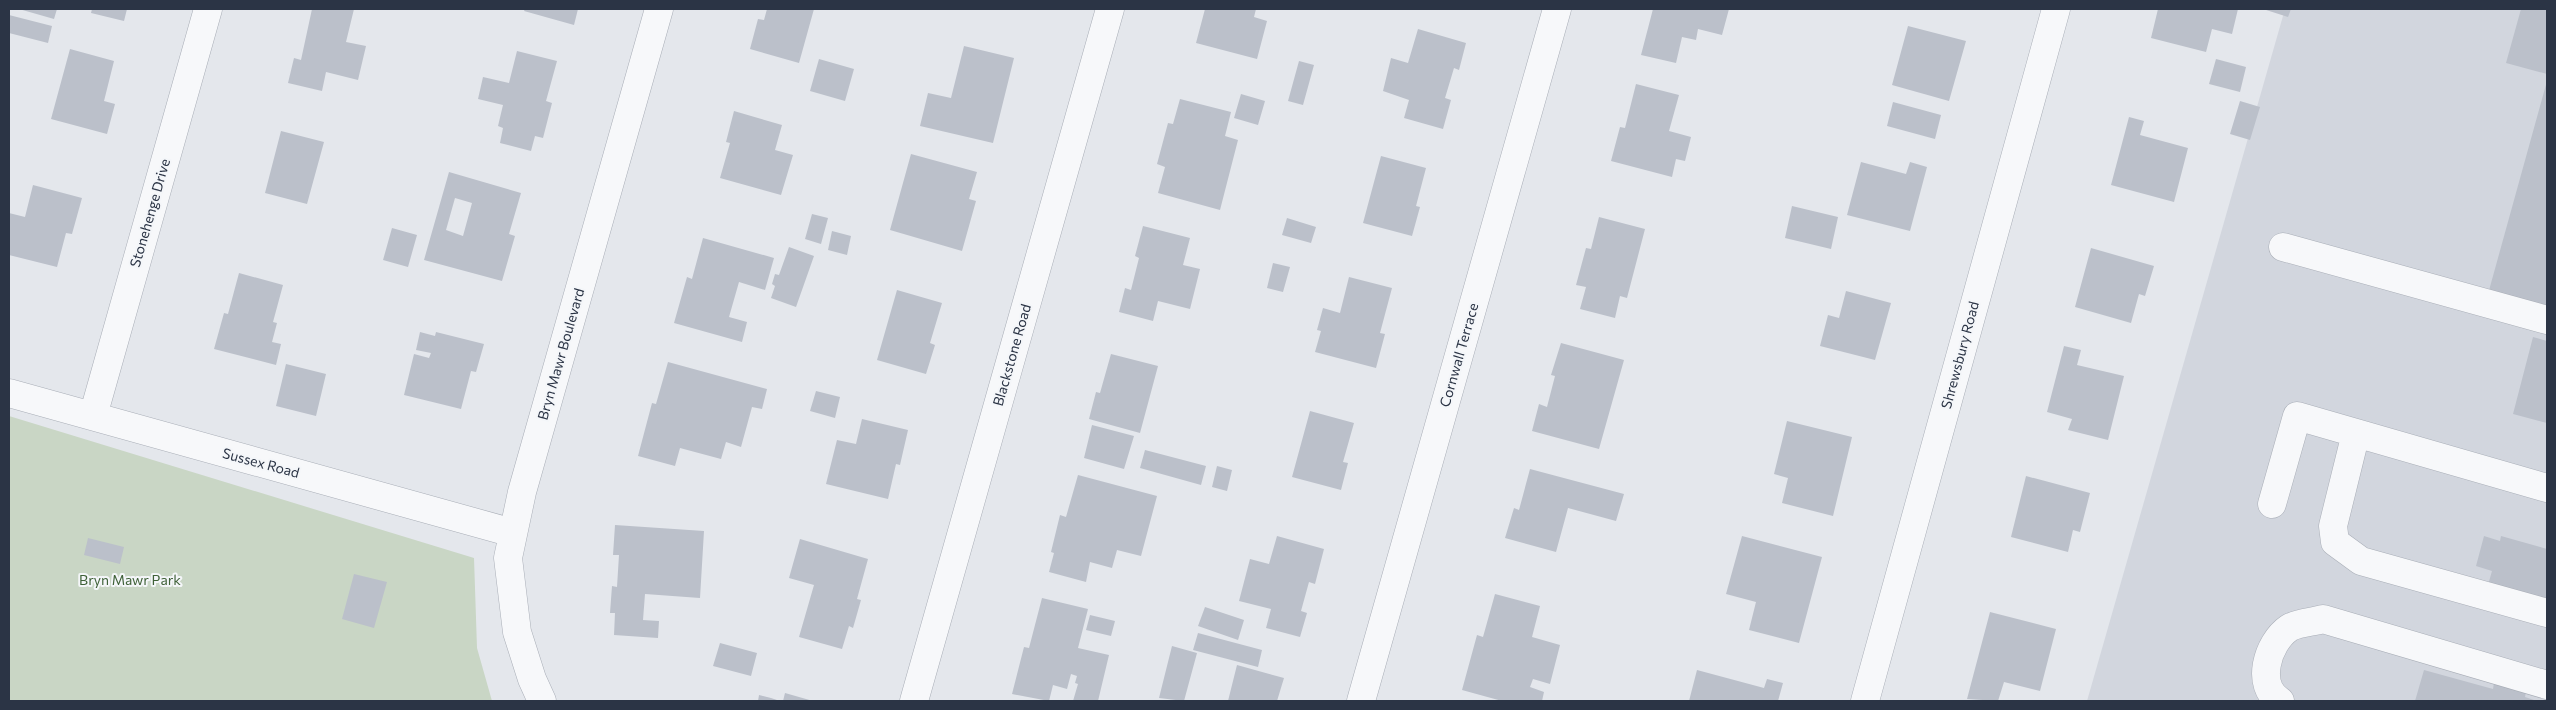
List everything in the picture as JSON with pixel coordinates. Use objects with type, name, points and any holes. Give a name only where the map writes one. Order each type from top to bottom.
[{"type":"street","name":"Stonehenge Drive","points":[[93,416],[208,9]]},
{"type":"street","name":"Bryn Mawr Boulevard","points":[[542,701],[532,679],[517,632],[508,558],[522,492],[659,9]]},
{"type":"street","name":"Blackstone Road","points":[[914,701],[1110,9]]},
{"type":"street","name":"Cornwall Terrace","points":[[1361,701],[1557,9]]},
{"type":"street","name":"Shrewsbury Road","points":[[1865,701],[2056,9]]},
{"type":"street","points":[[2283,247],[2547,320]]},
{"type":"street","name":"Sussex Road","points":[[9,393],[513,533]]},
{"type":"street","points":[[2272,504],[2297,416],[2547,488]]},
{"type":"street","points":[[2356,433],[2333,526],[2335,542],[2361,560],[2547,613]]},
{"type":"street","points":[[2280,701],[2272,696],[2265,674],[2273,646],[2289,628],[2323,619],[2547,685]]},
{"type":"shaded area","points":[[2285,9],[2547,9],[2547,701],[2087,701]]},
{"type":"green space","name":"Bryn Mawr Park","points":[[9,416],[474,558],[477,648],[492,701],[9,701]]},
{"type":"building","points":[[19,9],[57,9],[54,19]]},
{"type":"building","points":[[92,9],[127,9],[124,21],[91,13]]},
{"type":"building","points":[[312,9],[354,9],[346,42],[366,46],[358,80],[326,72],[322,91],[288,83],[294,58],[301,60]]},
{"type":"building","points":[[525,9],[578,9],[574,25],[524,11]]},
{"type":"building","points":[[767,9],[814,9],[799,63],[750,49],[758,19],[764,20]]},
{"type":"building","points":[[1205,9],[1256,9],[1254,17],[1267,21],[1257,59],[1196,43]]},
{"type":"building","points":[[1653,9],[1729,9],[1722,35],[1698,29],[1696,40],[1682,37],[1676,63],[1641,55]]},
{"type":"building","points":[[2158,9],[2238,9],[2232,34],[2212,29],[2206,52],[2151,38]]},
{"type":"building","points":[[2263,9],[2291,9],[2288,17]]},
{"type":"building","points":[[2521,9],[2547,9],[2547,74],[2506,63]]},
{"type":"building","points":[[9,15],[52,26],[48,43],[9,33]]},
{"type":"building","points":[[1908,26],[1966,41],[1949,101],[1892,85]]},
{"type":"building","points":[[1418,29],[1466,43],[1459,70],[1454,68],[1445,98],[1451,100],[1443,129],[1404,118],[1409,100],[1383,91],[1391,58],[1408,63]]},
{"type":"building","points":[[964,46],[1014,58],[993,143],[920,126],[928,93],[951,98]]},
{"type":"building","points":[[70,49],[114,61],[104,101],[115,104],[107,134],[51,119]]},
{"type":"building","points":[[517,51],[557,61],[546,101],[552,103],[543,138],[535,136],[531,151],[500,143],[503,128],[498,126],[503,105],[478,99],[483,77],[509,83]]},
{"type":"building","points":[[819,59],[854,69],[845,101],[810,91]]},
{"type":"building","points":[[2216,59],[2246,67],[2240,92],[2209,84]]},
{"type":"building","points":[[1299,61],[1314,65],[1303,105],[1288,101]]},
{"type":"building","points":[[2547,81],[2547,310],[2488,294]]},
{"type":"building","points":[[1636,84],[1679,95],[1669,131],[1691,137],[1685,161],[1676,159],[1672,177],[1611,161],[1620,127],[1625,128]]},
{"type":"building","points":[[1241,94],[1265,101],[1258,125],[1234,118]]},
{"type":"building","points":[[1180,99],[1231,112],[1225,136],[1238,140],[1220,210],[1158,193],[1165,167],[1157,164],[1168,123],[1173,124]]},
{"type":"building","points":[[2240,101],[2260,107],[2250,140],[2230,134]]},
{"type":"building","points":[[1893,102],[1941,115],[1935,139],[1887,126]]},
{"type":"building","points":[[734,111],[782,125],[775,150],[793,155],[781,195],[720,178],[730,143],[726,142]]},
{"type":"building","points":[[2129,117],[2144,121],[2140,135],[2188,148],[2174,202],[2111,185]]},
{"type":"building","points":[[281,131],[324,142],[307,204],[265,193]]},
{"type":"building","points":[[911,154],[977,172],[969,199],[976,201],[962,251],[890,230]]},
{"type":"building","points":[[1381,156],[1426,168],[1416,206],[1420,207],[1412,236],[1363,223]]},
{"type":"building","points":[[1861,162],[1906,174],[1910,162],[1927,167],[1910,231],[1847,215]]},
{"type":"building","points":[[449,172],[521,193],[509,234],[515,236],[502,281],[424,260]],"holes":[[[455,198],[472,203],[463,236],[446,230]]]},
{"type":"building","points":[[33,185],[82,198],[72,234],[66,233],[57,267],[9,255],[9,213],[25,217]]},
{"type":"building","points":[[1792,206],[1838,217],[1831,249],[1785,238]]},
{"type":"building","points":[[812,214],[828,218],[821,244],[805,239]]},
{"type":"building","points":[[1599,217],[1645,229],[1627,298],[1620,296],[1615,318],[1580,309],[1586,287],[1576,285],[1586,248],[1591,249]]},
{"type":"building","points":[[1287,218],[1316,227],[1311,243],[1282,235]]},
{"type":"building","points":[[1143,226],[1190,238],[1183,265],[1200,269],[1190,309],[1158,301],[1153,321],[1119,312],[1125,288],[1131,290],[1139,258],[1135,256]]},
{"type":"building","points":[[392,228],[417,235],[408,267],[383,260]]},
{"type":"building","points":[[832,231],[851,236],[847,255],[828,250]]},
{"type":"building","points":[[703,238],[774,258],[765,290],[739,282],[729,317],[747,322],[742,342],[674,323],[687,277],[692,279]]},
{"type":"building","points":[[789,247],[814,256],[796,307],[771,298],[775,286],[772,284],[775,274],[779,275]]},
{"type":"building","points":[[2091,248],[2154,266],[2145,296],[2139,294],[2131,323],[2075,307]]},
{"type":"building","points":[[1273,263],[1290,267],[1283,292],[1267,288]]},
{"type":"building","points":[[239,273],[283,285],[273,322],[277,323],[272,342],[281,344],[276,365],[214,349],[224,313],[228,314]]},
{"type":"building","points":[[1349,277],[1392,288],[1380,333],[1385,334],[1376,368],[1315,352],[1321,331],[1317,330],[1323,308],[1340,313]]},
{"type":"building","points":[[897,290],[942,303],[930,343],[935,345],[926,374],[877,360]]},
{"type":"building","points":[[1846,291],[1891,303],[1875,360],[1820,346],[1828,315],[1839,318]]},
{"type":"building","points":[[420,332],[435,336],[436,332],[484,344],[476,372],[471,371],[461,409],[404,395],[414,354],[429,358],[431,353],[416,350]]},
{"type":"building","points":[[2533,337],[2547,341],[2547,423],[2513,414]]},
{"type":"building","points":[[1561,343],[1624,360],[1599,449],[1532,431],[1539,404],[1547,407],[1555,376],[1551,375]]},
{"type":"building","points":[[2064,346],[2081,350],[2077,365],[2124,376],[2108,440],[2068,430],[2072,419],[2047,412]]},
{"type":"building","points":[[1111,354],[1158,366],[1140,433],[1089,419],[1096,392],[1100,393]]},
{"type":"building","points":[[668,362],[767,389],[762,409],[752,407],[741,447],[726,442],[721,459],[680,448],[675,466],[638,456],[652,403],[656,404]]},
{"type":"building","points":[[286,364],[326,374],[316,416],[276,406]]},
{"type":"building","points":[[816,391],[840,397],[835,418],[810,411]]},
{"type":"building","points":[[1310,411],[1354,423],[1343,462],[1348,463],[1341,490],[1292,477]]},
{"type":"building","points":[[862,419],[908,430],[900,465],[896,464],[888,499],[826,484],[837,440],[856,444]]},
{"type":"building","points":[[1787,421],[1852,437],[1833,516],[1782,503],[1788,478],[1774,474]]},
{"type":"building","points":[[1092,425],[1134,436],[1124,469],[1084,458]]},
{"type":"building","points":[[1145,450],[1206,466],[1201,485],[1140,468]]},
{"type":"building","points":[[1217,466],[1232,470],[1227,491],[1212,487]]},
{"type":"building","points":[[1530,469],[1624,494],[1616,521],[1568,508],[1556,552],[1505,538],[1514,508],[1519,510]]},
{"type":"building","points":[[1078,475],[1157,496],[1141,556],[1117,550],[1112,568],[1090,562],[1086,582],[1049,572],[1054,553],[1051,552],[1060,515],[1066,517]]},
{"type":"building","points":[[2026,476],[2090,493],[2080,532],[2073,530],[2068,552],[2011,537]]},
{"type":"building","points":[[615,525],[704,531],[700,598],[645,594],[643,620],[659,621],[658,638],[614,635],[615,613],[610,613],[612,586],[617,587],[619,555],[613,555]]},
{"type":"building","points":[[1277,536],[1324,549],[1315,584],[1309,582],[1301,611],[1307,613],[1300,637],[1266,628],[1271,609],[1239,601],[1250,559],[1269,564]]},
{"type":"building","points":[[1742,536],[1822,557],[1799,643],[1749,630],[1756,602],[1726,594]]},
{"type":"building","points":[[2484,536],[2500,541],[2501,536],[2547,549],[2547,601],[2488,585],[2492,571],[2476,566]]},
{"type":"building","points":[[88,538],[124,547],[120,564],[84,555]]},
{"type":"building","points":[[800,539],[868,559],[857,599],[861,600],[853,628],[849,626],[842,649],[799,637],[814,585],[789,578]]},
{"type":"building","points":[[354,574],[387,582],[374,628],[342,619]]},
{"type":"building","points":[[1495,594],[1540,606],[1532,637],[1560,645],[1550,684],[1533,679],[1530,687],[1544,692],[1542,701],[1502,701],[1462,690],[1477,635],[1483,637]]},
{"type":"building","points":[[1042,598],[1088,609],[1078,648],[1109,655],[1098,701],[1073,701],[1078,684],[1075,683],[1077,676],[1071,674],[1067,689],[1053,685],[1049,701],[1012,694],[1024,647],[1029,648]]},
{"type":"building","points":[[1205,607],[1244,620],[1238,640],[1198,626]]},
{"type":"building","points":[[1990,612],[2056,629],[2040,691],[2004,682],[1998,701],[1967,699]]},
{"type":"building","points":[[1090,615],[1115,621],[1111,636],[1086,630]]},
{"type":"building","points":[[1198,633],[1262,650],[1258,667],[1193,650]]},
{"type":"building","points":[[720,643],[757,653],[751,676],[713,666]]},
{"type":"building","points":[[1172,646],[1197,653],[1184,701],[1159,698]]},
{"type":"building","points":[[1237,665],[1284,678],[1277,701],[1228,701]]},
{"type":"building","points":[[1697,670],[1764,688],[1767,679],[1783,683],[1778,701],[1689,701]]},
{"type":"building","points":[[2424,670],[2493,689],[2494,683],[2526,692],[2525,697],[2537,701],[2415,701]]},
{"type":"building","points":[[785,693],[813,701],[783,701]]},
{"type":"building","points":[[759,695],[771,698],[780,701],[758,701]]}]
